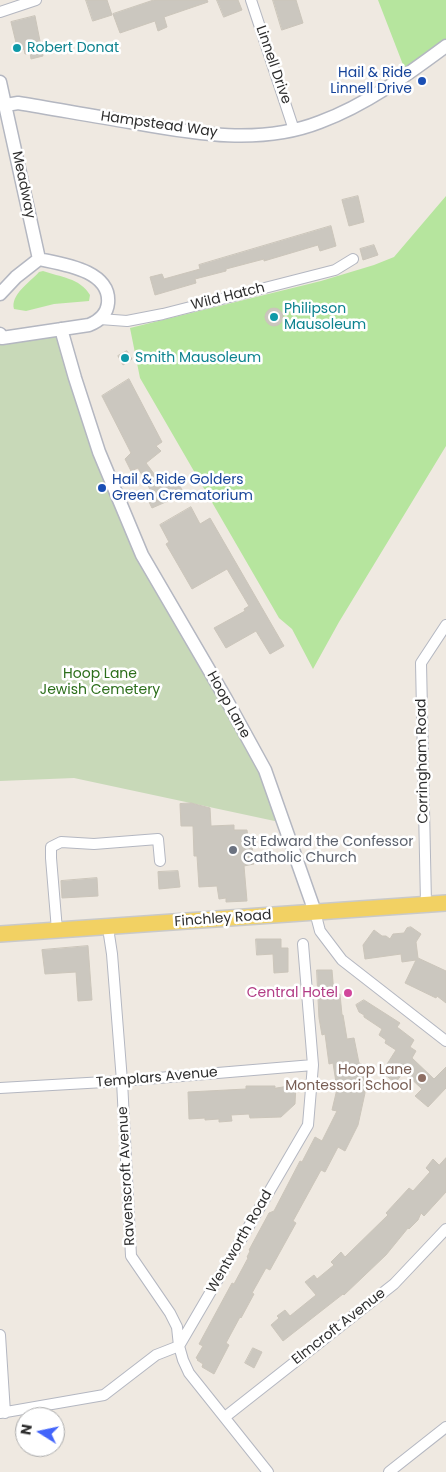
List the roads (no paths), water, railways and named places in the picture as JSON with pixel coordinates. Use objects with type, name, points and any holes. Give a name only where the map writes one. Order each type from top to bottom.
[{"type":"main road","name":"Finchley Road","points":[[0,934],[108,928],[446,903]]},
{"type":"street","points":[[0,12],[36,0]]},
{"type":"street","name":"Linnell Drive","points":[[251,0],[294,130]]},
{"type":"street","name":"Hampstead Way","points":[[3,106],[18,103],[195,133],[249,136],[294,130],[320,123],[351,109],[407,75],[446,46]]},
{"type":"street","name":"Meadway","points":[[0,82],[3,106],[39,259]]},
{"type":"street","points":[[0,294],[16,277],[39,259],[73,267],[96,276],[107,291],[108,300],[106,310],[100,319],[89,325],[1,337]]},
{"type":"street","name":"Wild Hatch","points":[[100,319],[127,322],[163,314],[335,270],[353,259]]},
{"type":"street","name":"Hoop Lane","points":[[61,329],[100,452],[142,555],[265,770],[320,931],[342,960],[446,1041]]},
{"type":"street","name":"Corringham Road","points":[[426,904],[421,663],[446,625]]},
{"type":"street","points":[[57,930],[51,858],[52,847],[61,842],[94,844],[158,840],[160,861]]},
{"type":"street","name":"Ravenscroft Avenue","points":[[108,928],[112,954],[122,1081],[131,1256],[170,1313],[177,1327],[179,1346],[189,1373],[268,1472]]},
{"type":"street","name":"Wentworth Road","points":[[179,1346],[308,1125],[313,1064],[303,944]]},
{"type":"street","name":"Templars Avenue","points":[[0,1088],[122,1081],[313,1064]]},
{"type":"street","name":"Elmcroft Avenue","points":[[225,1417],[394,1284],[446,1229]]},
{"type":"street","points":[[0,1335],[2,1413],[104,1395],[156,1355],[179,1346]]},
{"type":"street","points":[[389,1472],[446,1427]]},
{"type":"place","name":"Robert Donat","points":[[17,48]]},
{"type":"place","name":"Hail & Ride Linnell Drive","points":[[422,81]]},
{"type":"place","name":"Philipson Mausoleum","points":[[274,317]]},
{"type":"place","name":"Smith Mausoleum","points":[[125,358]]},
{"type":"place","name":"Hail & Ride Golders Green Crematorium","points":[[102,488]]},
{"type":"place","name":"St Edward the Confessor Catholic Church","points":[[233,850]]},
{"type":"place","name":"Central Hotel","points":[[348,993]]},
{"type":"place","name":"Hoop Lane Montessori School","points":[[422,1078]]},
{"type":"park label","name":"Hoop Lane Jewish Cemetery","points":[[100,682]]}]
